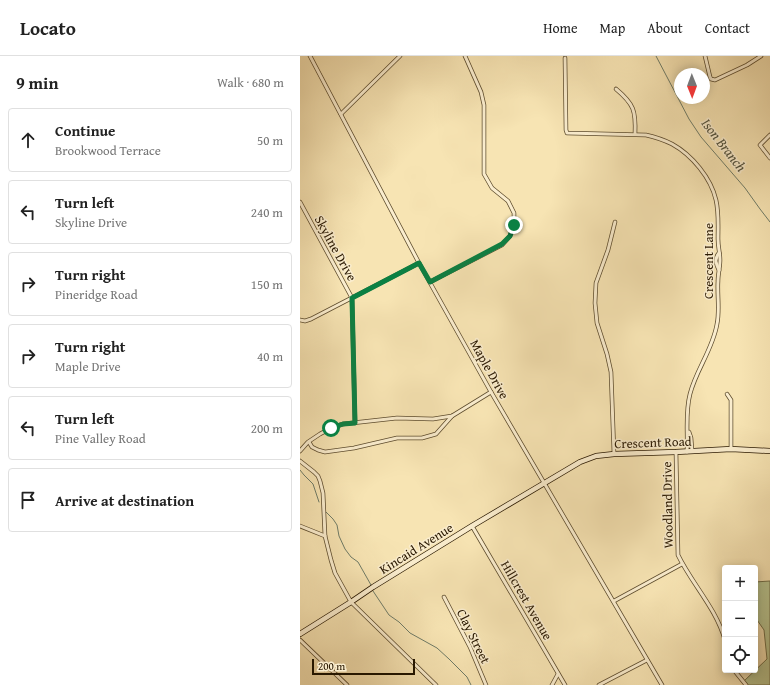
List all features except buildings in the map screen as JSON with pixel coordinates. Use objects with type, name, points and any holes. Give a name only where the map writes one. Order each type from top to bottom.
[{"type":"street","name":"Maple Drive","points":[[310,56],[419,263],[491,392],[662,685]]},
{"type":"street","points":[[341,114],[400,56]]},
{"type":"street","points":[[430,282],[502,244],[510,236],[514,225],[514,213],[508,201],[492,188],[484,174],[484,105],[481,92],[465,56]]},
{"type":"street","points":[[705,56],[710,76],[713,80],[715,80],[747,65],[761,56]]},
{"type":"street","name":"Crescent Lane","points":[[565,58],[567,133],[646,135],[672,144],[690,158],[703,173],[716,200],[720,260],[718,323],[710,347],[690,393],[687,409],[688,429],[691,438],[690,452]]},
{"type":"street","points":[[616,89],[625,97],[634,112],[636,122],[635,134]]},
{"type":"street","points":[[770,135],[760,145],[770,158]]},
{"type":"street","name":"Skyline Drive","points":[[300,202],[301,208],[352,298],[355,423]]},
{"type":"street","points":[[614,454],[611,372],[607,354],[596,323],[595,303],[596,283],[608,250],[615,222]]},
{"type":"street","points":[[300,320],[305,321],[311,319],[419,263]]},
{"type":"street","points":[[309,442],[312,447],[325,452],[354,448],[397,438],[422,438],[436,434],[452,416],[491,392]]},
{"type":"street","points":[[727,394],[731,400],[731,450]]},
{"type":"street","points":[[300,451],[309,442],[331,428],[343,424],[397,418],[433,420],[452,416]]},
{"type":"street","name":"Crescent Road","points":[[544,483],[580,462],[596,456],[731,450],[770,451]]},
{"type":"street","name":"Woodland Drive","points":[[676,452],[678,555],[682,564],[714,614],[724,637]]},
{"type":"street","points":[[300,461],[314,472],[320,481],[323,493],[325,536],[331,560],[335,573],[351,602],[436,685]]},
{"type":"street","name":"Kincaid Avenue","points":[[300,634],[373,587],[544,483]]},
{"type":"street","points":[[300,526],[325,536]]},
{"type":"street","name":"Hillcrest Avenue","points":[[472,526],[565,685]]},
{"type":"street","points":[[614,601],[682,564]]},
{"type":"street","name":"Clay Street","points":[[444,596],[470,647],[486,685]]},
{"type":"street","points":[[300,640],[347,685]]},
{"type":"street","points":[[599,685],[647,660]]},
{"type":"street","points":[[736,673],[746,685]]},
{"type":"street","points":[[552,685],[558,674]]},
{"type":"green space","points":[[770,581],[770,685],[746,685],[744,681],[752,673],[758,673],[758,668],[767,659],[764,630],[758,621],[758,582]]},
{"type":"waterway","name":"Ison Branch","points":[[656,56],[689,119],[701,137],[745,188],[770,222]]},
{"type":"waterway","points":[[300,470],[313,484],[319,502]]},
{"type":"waterway","points":[[325,511],[337,525],[339,536],[345,549],[351,557],[358,562],[371,585]]},
{"type":"waterway","points":[[373,591],[389,615],[410,633],[437,648],[467,677],[471,685]]},
{"type":"route","points":[[331,428],[343,424],[355,423],[352,298],[419,263],[430,282],[502,244],[510,236],[514,225]]}]
